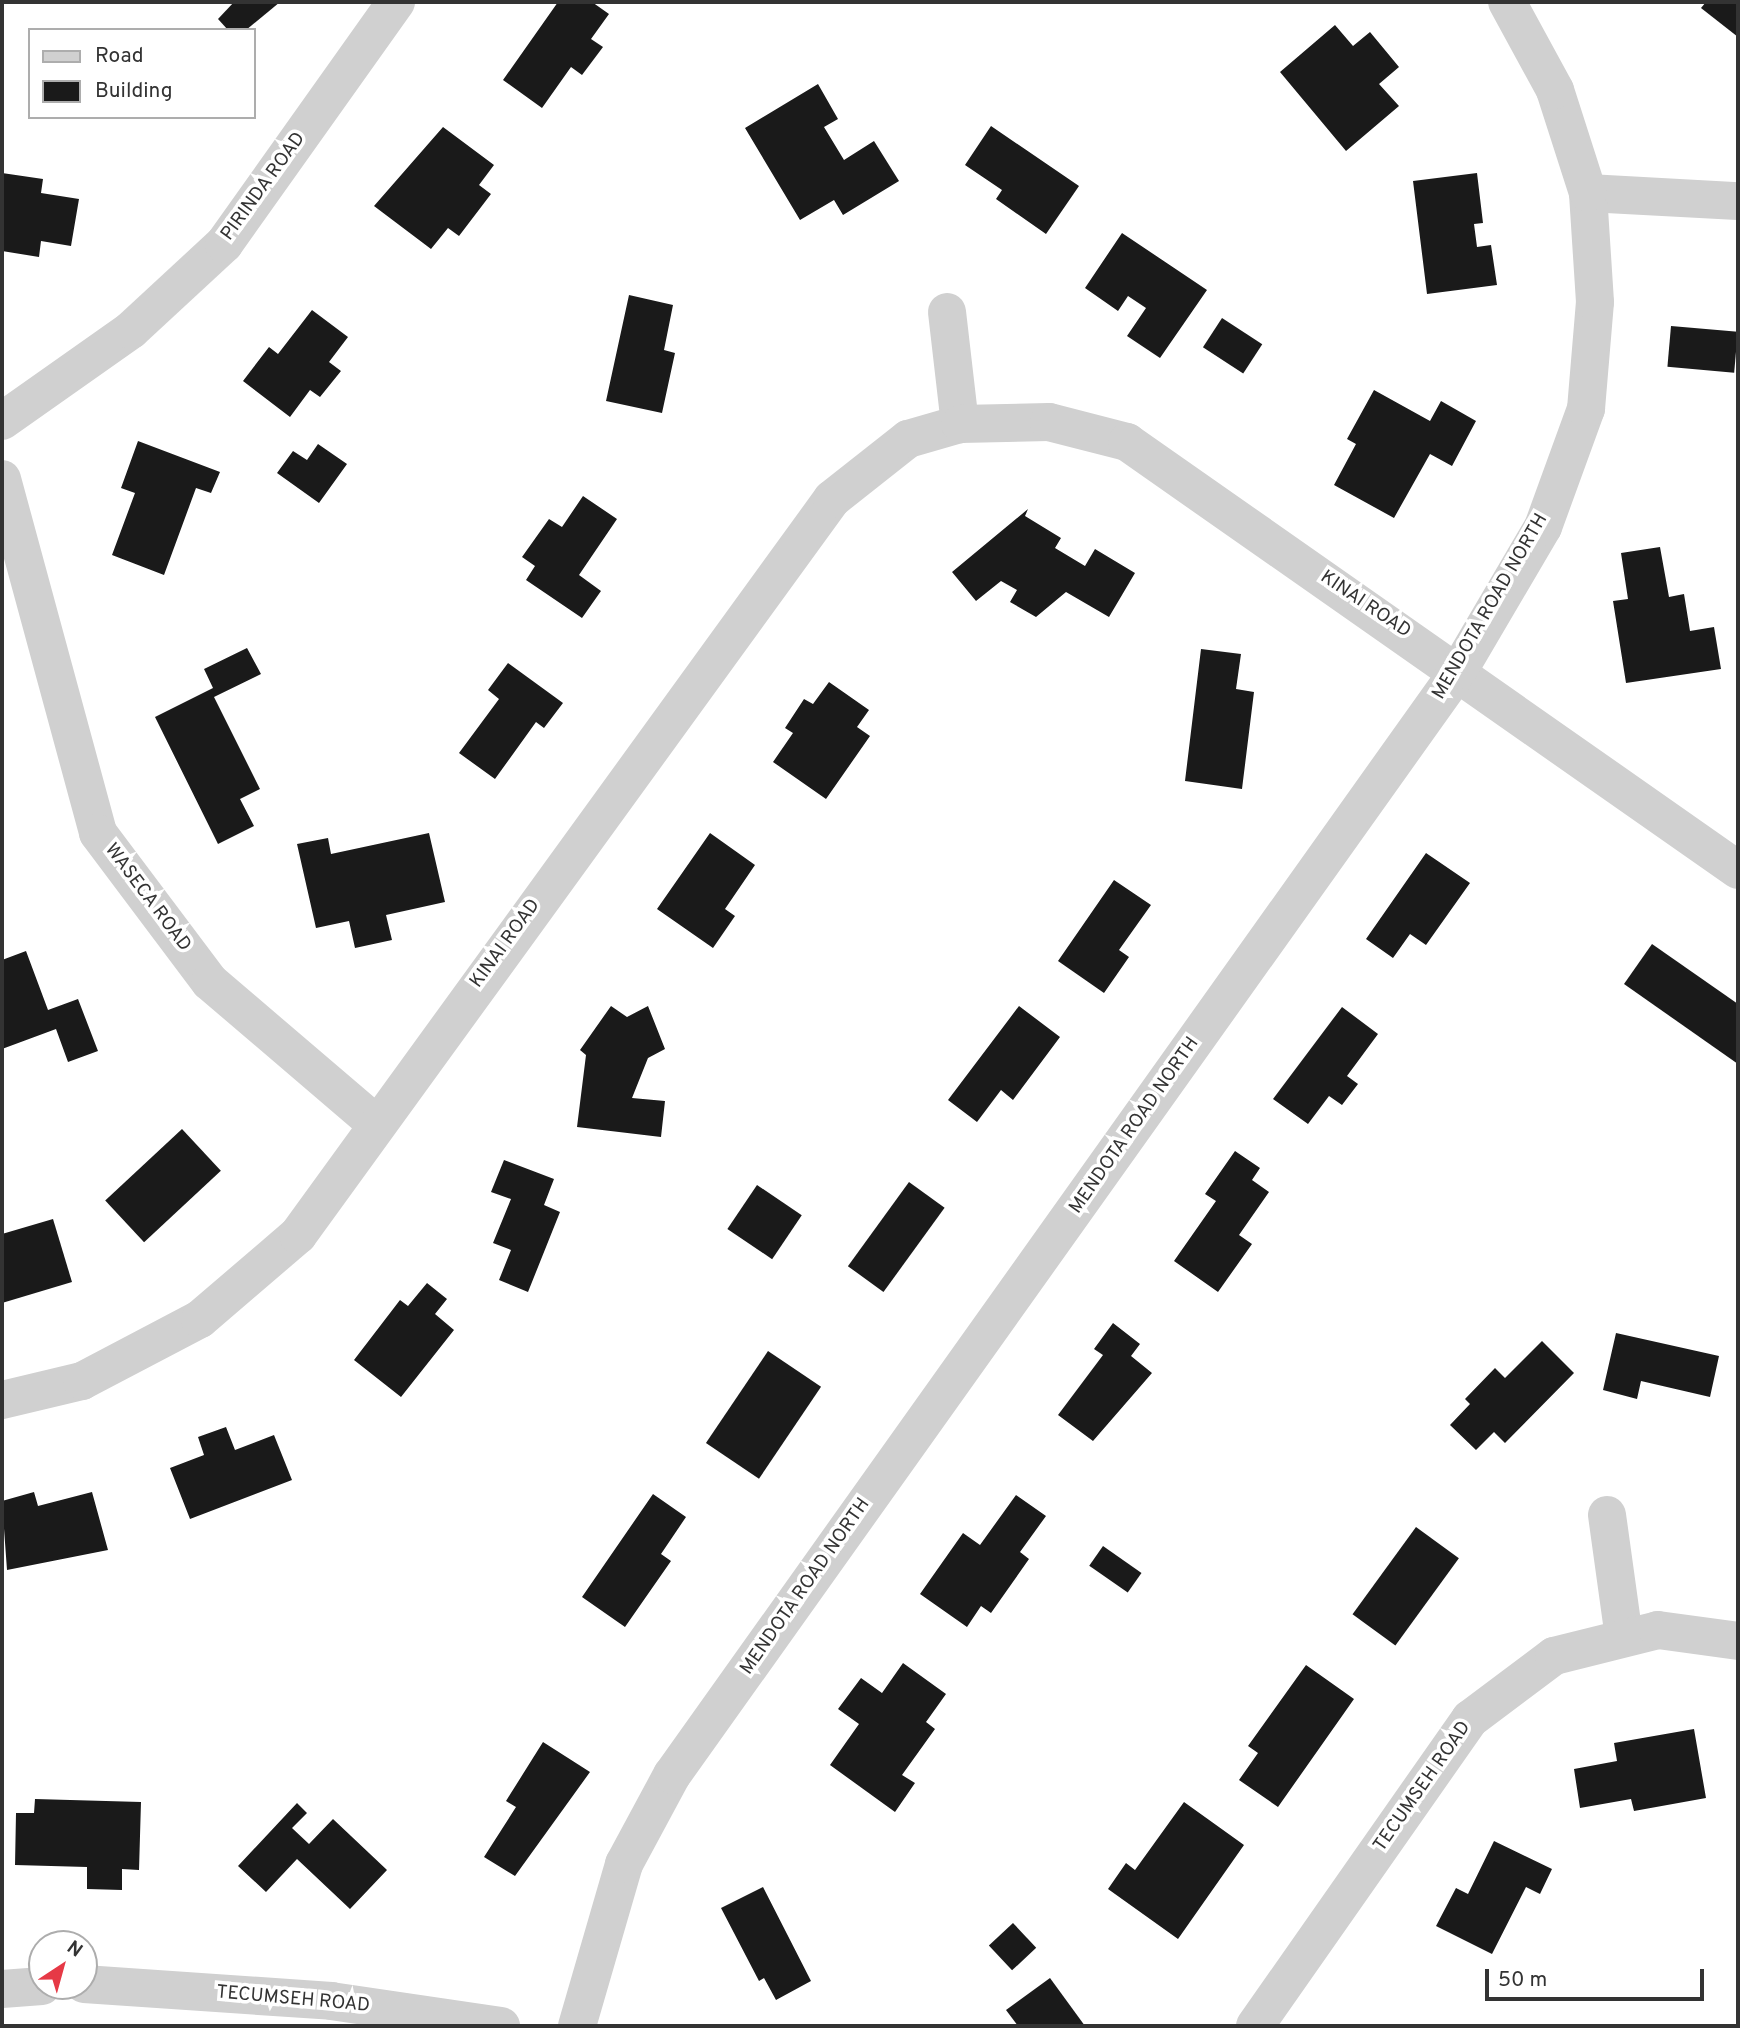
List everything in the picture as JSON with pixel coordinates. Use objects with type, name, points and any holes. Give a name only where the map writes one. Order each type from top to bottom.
[{"type":"street","name":"PIRINDA ROAD","points":[[2,421],[131,330],[223,244],[396,2]]},
{"type":"street","name":"MENDOTA ROAD NORTH","points":[[577,2026],[624,1864],[672,1775],[1459,670],[1542,527],[1586,409],[1595,302],[1588,193],[1555,90],[1507,2]]},
{"type":"street","points":[[1588,193],[1738,201]]},
{"type":"street","points":[[947,312],[960,424]]},
{"type":"street","name":"KINAI ROAD","points":[[2,1400],[82,1381],[200,1319],[298,1234],[375,1123],[832,499],[908,439],[960,424],[1049,422],[1127,442],[1459,670],[1738,870]]},
{"type":"street","name":"WASECA ROAD","points":[[2,479],[98,833],[210,982],[375,1123]]},
{"type":"street","points":[[1607,1516],[1624,1639]]},
{"type":"street","name":"TECUMSEH ROAD","points":[[1255,2026],[1470,1718],[1554,1656],[1658,1630],[1738,1641]]},
{"type":"street","name":"TECUMSEH ROAD","points":[[98,1985],[331,2001],[501,2026]]},
{"type":"street","points":[[2,1989],[28,1987]]},
{"type":"building","points":[[234,2],[280,2],[248,28],[226,28],[218,19]]},
{"type":"building","points":[[558,2],[592,2],[609,14],[591,39],[603,47],[582,75],[571,67],[542,108],[503,80]]},
{"type":"building","points":[[1706,2],[1738,2],[1738,37],[1701,8]]},
{"type":"building","points":[[1335,25],[1353,46],[1370,32],[1399,67],[1379,84],[1399,106],[1346,151],[1280,72]]},
{"type":"building","points":[[818,84],[838,119],[824,127],[844,160],[874,141],[899,181],[843,215],[834,200],[800,220],[745,128]]},
{"type":"building","points":[[991,126],[1079,186],[1046,234],[996,199],[1002,190],[965,165]]},
{"type":"building","points":[[443,127],[494,165],[479,185],[491,194],[459,236],[448,228],[431,249],[374,206]]},
{"type":"building","points":[[2,173],[43,179],[41,193],[79,199],[71,246],[41,241],[39,257],[2,251]]},
{"type":"building","points":[[1477,173],[1483,223],[1474,224],[1477,247],[1491,245],[1497,285],[1427,294],[1413,181]]},
{"type":"building","points":[[1122,233],[1207,290],[1160,358],[1127,336],[1146,308],[1128,296],[1118,311],[1085,288]]},
{"type":"building","points":[[629,295],[673,305],[664,350],[675,353],[662,413],[606,401]]},
{"type":"building","points":[[312,310],[348,337],[329,362],[341,371],[320,397],[310,390],[290,417],[243,381],[269,347],[278,354]]},
{"type":"building","points":[[1222,318],[1262,344],[1243,373],[1203,347]]},
{"type":"building","points":[[1671,326],[1738,332],[1734,373],[1667,367]]},
{"type":"building","points":[[1374,390],[1430,421],[1441,401],[1476,421],[1452,466],[1430,454],[1394,518],[1334,485],[1356,444],[1347,439]]},
{"type":"building","points":[[138,441],[220,472],[211,493],[196,488],[164,575],[112,555],[135,493],[121,488]]},
{"type":"building","points":[[318,444],[347,464],[319,503],[277,473],[293,451],[307,460]]},
{"type":"building","points":[[583,496],[617,519],[579,575],[601,591],[582,618],[526,580],[535,566],[522,557],[549,519],[562,527]]},
{"type":"building","points":[[1028,509],[1025,516],[1061,538],[1055,548],[1085,566],[1095,549],[1135,573],[1109,617],[1066,592],[1036,617],[1010,602],[1017,590],[1001,581],[976,601],[952,572]]},
{"type":"building","points":[[1660,547],[1669,597],[1684,594],[1690,631],[1714,627],[1721,669],[1626,683],[1613,601],[1628,599],[1621,553]]},
{"type":"building","points":[[247,648],[261,674],[214,697],[260,789],[240,799],[254,826],[218,844],[155,717],[213,688],[204,669]]},
{"type":"building","points":[[1201,649],[1241,654],[1236,689],[1254,692],[1242,789],[1185,781]]},
{"type":"building","points":[[508,663],[563,703],[544,728],[536,722],[495,779],[459,753],[499,699],[488,690]]},
{"type":"building","points":[[829,682],[869,710],[857,727],[870,736],[826,799],[773,762],[793,733],[785,728],[804,699],[813,704]]},
{"type":"building","points":[[429,833],[445,902],[386,915],[392,940],[355,948],[349,921],[316,928],[297,844],[328,838],[331,854]]},
{"type":"building","points":[[710,833],[755,865],[725,909],[735,916],[713,948],[657,909]]},
{"type":"building","points":[[1426,853],[1470,883],[1426,945],[1410,934],[1393,958],[1366,939]]},
{"type":"building","points":[[1114,880],[1151,905],[1119,950],[1129,957],[1104,993],[1058,961]]},
{"type":"building","points":[[1652,944],[1738,1004],[1738,1064],[1624,984]]},
{"type":"building","points":[[26,951],[48,1010],[78,999],[98,1051],[68,1062],[56,1029],[2,1049],[2,960]]},
{"type":"building","points":[[611,1006],[627,1017],[648,1006],[665,1049],[648,1058],[632,1098],[665,1101],[661,1137],[577,1127],[586,1055],[580,1050]]},
{"type":"building","points":[[1019,1006],[1060,1037],[1013,1100],[1001,1090],[977,1122],[948,1100]]},
{"type":"building","points":[[1342,1007],[1378,1034],[1347,1076],[1358,1084],[1342,1105],[1329,1096],[1308,1124],[1273,1099]]},
{"type":"building","points":[[182,1129],[221,1171],[144,1242],[105,1201]]},
{"type":"building","points":[[1235,1151],[1260,1168],[1252,1180],[1269,1192],[1239,1235],[1252,1244],[1218,1292],[1174,1261],[1216,1201],[1205,1194]]},
{"type":"building","points":[[504,1160],[554,1179],[544,1205],[560,1212],[528,1292],[499,1280],[511,1250],[493,1243],[511,1199],[491,1192]]},
{"type":"building","points":[[909,1182],[945,1208],[883,1292],[848,1266]]},
{"type":"building","points":[[757,1185],[802,1215],[772,1259],[727,1229]]},
{"type":"building","points":[[53,1219],[72,1282],[2,1303],[2,1234]]},
{"type":"building","points":[[427,1283],[447,1299],[435,1314],[454,1330],[401,1397],[354,1360],[400,1300],[408,1306]]},
{"type":"building","points":[[1113,1323],[1140,1344],[1131,1356],[1152,1373],[1093,1441],[1058,1415],[1103,1355],[1094,1349]]},
{"type":"building","points":[[1616,1333],[1719,1356],[1710,1397],[1641,1381],[1637,1399],[1603,1390]]},
{"type":"building","points":[[1542,1341],[1574,1373],[1505,1443],[1494,1432],[1476,1450],[1450,1425],[1470,1404],[1465,1399],[1495,1368],[1505,1378]]},
{"type":"building","points":[[768,1351],[821,1387],[759,1479],[706,1443]]},
{"type":"building","points":[[226,1427],[235,1450],[274,1435],[292,1480],[190,1519],[170,1468],[204,1455],[198,1437]]},
{"type":"building","points":[[34,1492],[38,1506],[92,1492],[108,1550],[7,1570],[2,1501]]},
{"type":"building","points":[[653,1494],[686,1517],[661,1554],[671,1561],[625,1627],[582,1597]]},
{"type":"building","points":[[1016,1495],[1046,1516],[1020,1552],[1029,1559],[991,1613],[981,1606],[967,1627],[920,1594],[963,1533],[980,1545]]},
{"type":"building","points":[[1416,1527],[1459,1558],[1395,1646],[1353,1614]]},
{"type":"building","points":[[1103,1546],[1142,1573],[1128,1593],[1089,1566]]},
{"type":"building","points":[[903,1663],[946,1694],[926,1722],[935,1729],[902,1775],[915,1783],[895,1812],[830,1765],[859,1724],[838,1709],[861,1678],[882,1693]]},
{"type":"building","points":[[1306,1665],[1354,1699],[1278,1807],[1239,1780],[1258,1753],[1248,1746]]},
{"type":"building","points":[[1694,1729],[1706,1798],[1634,1811],[1631,1799],[1580,1808],[1574,1769],[1617,1761],[1614,1743]]},
{"type":"building","points":[[543,1742],[590,1772],[515,1876],[484,1857],[516,1807],[506,1801]]},
{"type":"building","points":[[35,1799],[141,1802],[139,1870],[122,1869],[122,1890],[87,1889],[87,1867],[15,1865],[16,1813],[34,1813]]},
{"type":"building","points":[[1184,1802],[1244,1845],[1178,1939],[1108,1889],[1126,1863],[1135,1870]]},
{"type":"building","points":[[297,1803],[307,1813],[292,1828],[309,1844],[333,1819],[387,1870],[350,1909],[297,1859],[266,1892],[238,1866]]},
{"type":"building","points":[[1494,1841],[1552,1869],[1540,1894],[1526,1887],[1492,1954],[1436,1926],[1456,1888],[1468,1894]]},
{"type":"building","points":[[763,1887],[811,1981],[776,2000],[764,1978],[759,1981],[721,1908]]},
{"type":"building","points":[[1013,1923],[1036,1948],[1012,1970],[989,1946]]},
{"type":"building","points":[[1050,1978],[1085,2026],[1018,2026],[1006,2010]]}]
